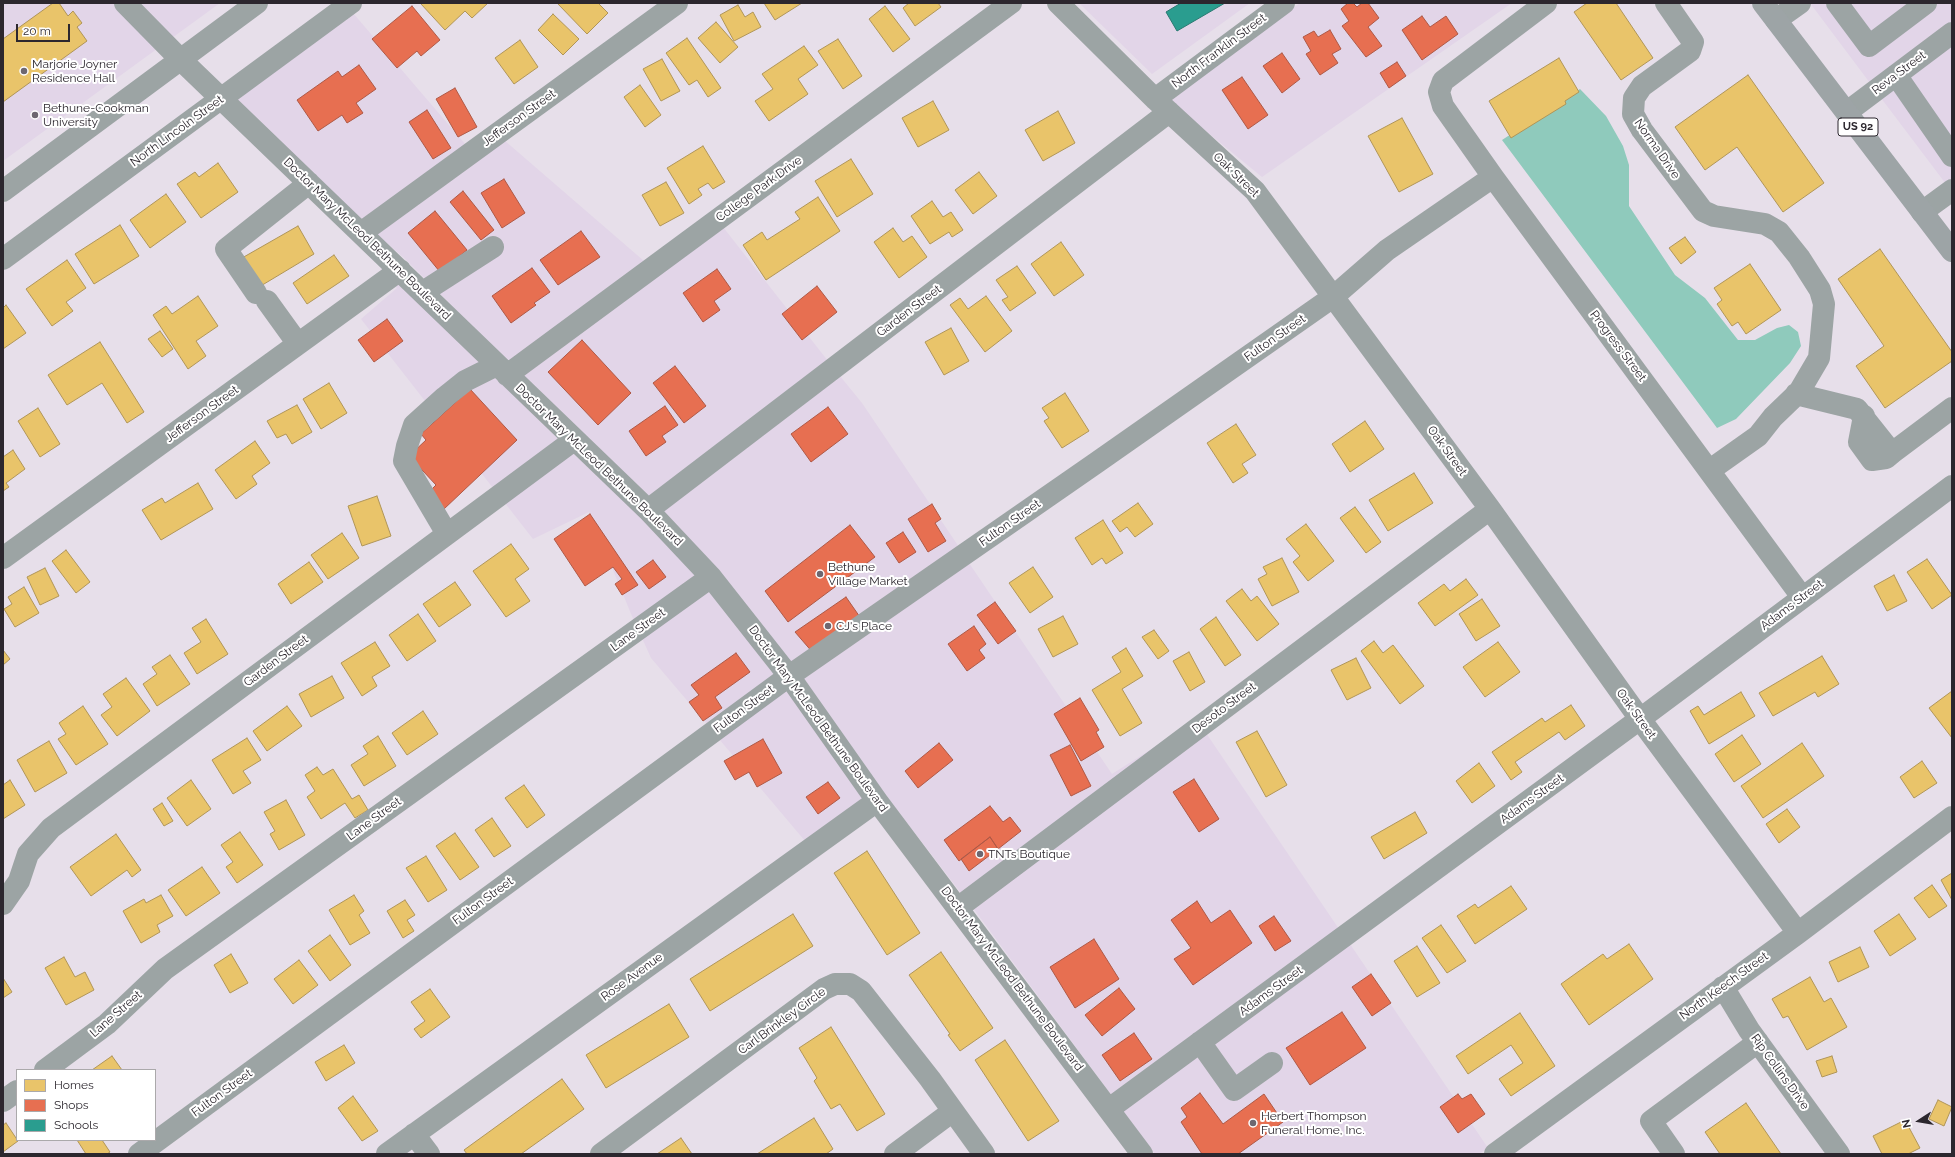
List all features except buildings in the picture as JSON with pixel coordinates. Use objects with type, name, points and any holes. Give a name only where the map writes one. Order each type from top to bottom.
[{"type":"main road","name":"US 92","points":[[1763,3],[1952,251]]},
{"type":"street","name":"Doctor Mary McLeod Bethune Boulevard","points":[[125,3],[180,59],[648,510],[711,577],[789,676],[877,801],[959,907],[1142,1154]]},
{"type":"street","points":[[3,191],[180,59],[258,3]]},
{"type":"street","name":"North Lincoln Street","points":[[3,259],[351,3]]},
{"type":"street","name":"Jefferson Street","points":[[361,233],[678,3]]},
{"type":"street","name":"College Park Drive","points":[[447,534],[404,461],[414,425],[465,381],[502,370],[1011,3]]},
{"type":"street","name":"Oak Street","points":[[1058,3],[1162,105],[1255,191],[1490,509],[1640,719],[1798,933]]},
{"type":"street","name":"North Franklin Street","points":[[1162,105],[1284,3]]},
{"type":"street","name":"Progress Street","points":[[1546,3],[1443,81],[1439,92],[1443,106],[1493,177],[1802,597]]},
{"type":"street","name":"Norma Drive","points":[[1666,3],[1693,42],[1690,51],[1642,86],[1634,98],[1633,114],[1642,130],[1703,211],[1714,216],[1766,224],[1779,232],[1799,257],[1820,290],[1824,304],[1819,358],[1796,394]]},
{"type":"street","points":[[1776,20],[1800,3]]},
{"type":"street","points":[[1837,3],[1869,46],[1926,3]]},
{"type":"street","name":"Reva Street","points":[[1847,112],[1951,36]]},
{"type":"street","points":[[1896,75],[1952,156]]},
{"type":"street","name":"Garden Street","points":[[648,510],[1162,105]]},
{"type":"street","name":"Fulton Street","points":[[139,1154],[789,676],[1090,468],[1333,297],[1387,250],[1493,177]]},
{"type":"street","points":[[298,344],[226,249],[309,183]]},
{"type":"street","points":[[1922,212],[1952,190]]},
{"type":"street","points":[[423,292],[493,247]]},
{"type":"street","name":"Jefferson Street","points":[[3,558],[400,270]]},
{"type":"street","points":[[1710,470],[1758,436],[1773,417],[1796,394],[1857,409],[1892,453],[1952,408]]},
{"type":"street","name":"Garden Street","points":[[3,904],[20,881],[28,854],[51,828],[574,440]]},
{"type":"street","name":"Adams Street","points":[[1109,1109],[1640,719],[1952,486]]},
{"type":"street","name":"Desoto Street","points":[[959,907],[1490,509]]},
{"type":"street","name":"Lane Street","points":[[46,1069],[107,1024],[165,970],[711,577]]},
{"type":"street","name":"Rose Avenue","points":[[387,1154],[877,801]]},
{"type":"street","name":"North Keech Street","points":[[1495,1154],[1798,933],[1952,816]]},
{"type":"street","name":"Carl Brinkley Circle","points":[[601,1154],[824,989],[835,984],[850,984],[861,991],[984,1154]]},
{"type":"street","name":"Rip Collins Drive","points":[[1723,988],[1758,1042],[1839,1154]]},
{"type":"street","points":[[1200,1042],[1234,1090],[1272,1063]]},
{"type":"street","points":[[1674,1154],[1651,1121],[1758,1042]]},
{"type":"street","points":[[3,1102],[16,1092]]},
{"type":"street","points":[[895,1154],[953,1111]]},
{"type":"street","points":[[414,1134],[429,1154]]},
{"type":"shaded area","name":"Bethune-Cookman University","points":[[3,3],[220,3],[3,161]]},
{"type":"shaded area","points":[[1079,3],[1250,3],[1152,74]]},
{"type":"shaded area","points":[[1300,3],[1512,3],[1262,177],[1196,123],[1171,99]]},
{"type":"shaded area","points":[[1810,3],[1952,3],[1952,21],[1870,83]]},
{"type":"shaded area","points":[[353,13],[466,145],[362,220],[236,99]]},
{"type":"shaded area","points":[[1952,44],[1952,192],[1881,98]]},
{"type":"shaded area","points":[[1580,89],[1606,116],[1623,146],[1629,165],[1629,206],[1675,275],[1705,298],[1738,340],[1755,340],[1777,328],[1789,325],[1798,332],[1801,346],[1790,363],[1736,419],[1717,428],[1502,140]]},
{"type":"shaded area","points":[[504,140],[644,261],[508,362],[403,257],[376,234]]},
{"type":"shaded area","points":[[723,227],[828,361],[649,497],[522,375]]},
{"type":"shaded area","points":[[399,283],[559,439],[493,488],[361,319],[397,288],[395,286]]},
{"type":"shaded area","points":[[840,376],[862,403],[959,547],[792,662],[663,511]]},
{"type":"shaded area","points":[[573,453],[640,516],[696,576],[634,621],[589,512],[533,539],[505,503]]},
{"type":"shaded area","points":[[969,563],[1112,774],[1164,741],[961,893],[891,802],[803,678]]},
{"type":"shaded area","points":[[709,590],[775,674],[707,724],[651,658],[642,638]]},
{"type":"shaded area","points":[[786,689],[864,799],[805,841],[719,739]]},
{"type":"shaded area","points":[[1206,733],[1339,929],[1112,1096],[973,908]]},
{"type":"shaded area","points":[[1350,944],[1488,1148],[1479,1154],[1155,1154],[1123,1111]]},
{"type":"place","name":"Marjorie Joyner Residence Hall","points":[[24,71]]},
{"type":"place","name":"Bethune-Cookman University","points":[[35,115]]},
{"type":"place","name":"Bethune Village Market","points":[[820,574]]},
{"type":"place","name":"CJ's Place","points":[[828,626]]},
{"type":"place","name":"TNTs Boutique","points":[[980,854]]},
{"type":"place","name":"Herbert Thompson Funeral Home, Inc.","points":[[1253,1123]]}]
